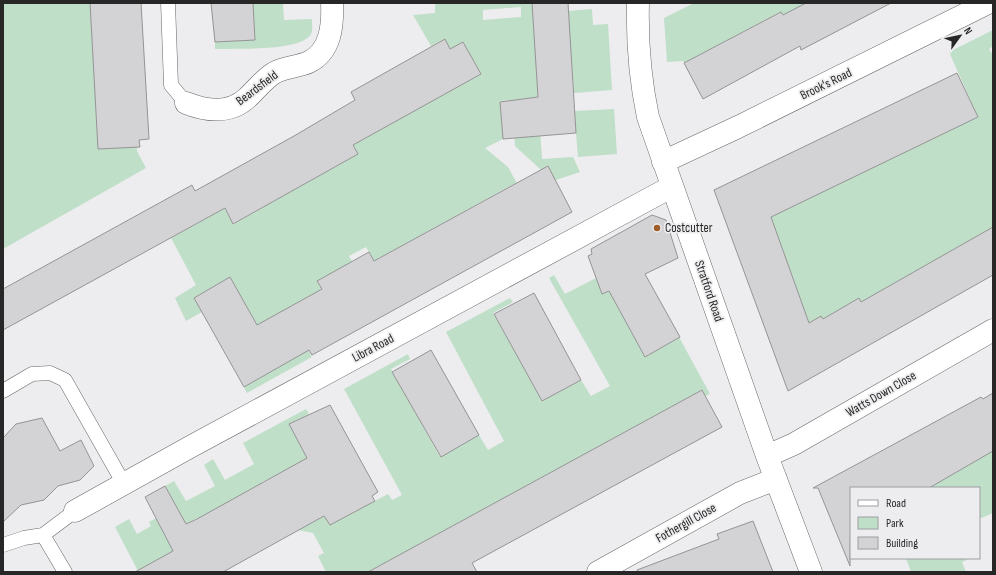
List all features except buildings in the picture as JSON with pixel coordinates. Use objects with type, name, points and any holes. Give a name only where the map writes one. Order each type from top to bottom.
[{"type":"street","name":"Beardsfield","points":[[186,103],[198,108],[216,110],[231,107],[246,99],[260,83],[276,72],[309,62],[321,53],[329,40],[332,28],[332,3]]},
{"type":"street","name":"Stratford Road","points":[[638,3],[638,56],[642,90],[648,117],[671,187],[767,456],[811,572]]},
{"type":"street","name":"Brook's Road","points":[[663,162],[738,127],[988,3]]},
{"type":"street","name":"Libra Road","points":[[75,511],[671,187]]},
{"type":"street","name":"Watts Down Close","points":[[767,456],[794,444],[993,330]]},
{"type":"street","name":"Fothergill Close","points":[[598,572],[740,494],[776,479]]},
{"type":"lane","points":[[168,3],[171,85],[186,103]]},
{"type":"lane","points":[[3,391],[32,374],[50,373],[65,380],[124,484]]},
{"type":"lane","points":[[3,545],[24,538],[43,535],[75,511]]},
{"type":"lane","points":[[43,535],[65,572]]},
{"type":"green space","points":[[3,3],[90,3],[98,149],[137,147],[137,151],[146,168],[3,249]]},
{"type":"green space","points":[[253,3],[283,3],[284,20],[312,19],[311,34],[305,40],[294,44],[251,49],[215,49],[215,42],[255,40]]},
{"type":"green space","points":[[435,3],[532,3],[542,159],[573,157],[580,172],[553,181],[515,146],[512,100],[500,101],[503,139],[485,148],[508,167],[519,187],[532,221],[512,185],[374,261],[366,247],[349,256],[357,270],[318,281],[322,289],[286,309],[312,357],[247,393],[244,387],[280,366],[230,277],[194,298],[202,312],[186,321],[175,298],[196,285],[171,238],[209,217],[200,201],[216,192],[234,224],[262,208],[255,195],[270,203],[324,173],[325,155],[333,168],[358,154],[353,145],[382,129],[375,116],[481,74],[463,42],[450,49],[444,39],[431,46],[413,15],[435,13]],"holes":[[[521,7],[521,17],[483,20],[483,10]]]},
{"type":"green space","points":[[694,3],[806,3],[783,15],[780,12],[684,63],[683,61],[667,62],[664,18]]},
{"type":"green space","points":[[592,9],[593,25],[608,24],[612,90],[574,93],[568,11]]},
{"type":"green space","points":[[993,30],[993,46],[989,49],[993,55],[993,227],[861,302],[859,299],[823,319],[821,316],[809,323],[771,217],[978,117],[949,52]]},
{"type":"green space","points":[[614,109],[617,154],[578,157],[574,111]]},
{"type":"green space","points":[[554,275],[565,294],[596,278],[602,294],[609,291],[645,357],[679,337],[710,394],[705,396],[702,390],[368,572],[326,572],[318,556],[324,553],[313,533],[298,530],[269,479],[262,482],[270,497],[245,511],[237,497],[230,501],[205,533],[197,518],[182,526],[191,541],[138,571],[115,527],[129,519],[137,534],[151,526],[149,522],[176,507],[165,486],[174,481],[186,501],[215,486],[204,465],[213,459],[225,480],[254,464],[243,443],[306,409],[309,414],[290,425],[327,493],[315,499],[330,525],[388,494],[392,500],[402,495],[344,389],[408,354],[410,359],[391,369],[440,457],[479,435],[488,450],[504,441],[446,332],[510,298],[513,302],[493,313],[542,401],[581,380],[591,396],[610,386],[549,278]]},
{"type":"green space","points":[[993,451],[993,513],[980,519],[980,487],[931,487]]},
{"type":"green space","points":[[906,559],[967,560],[962,562],[966,572],[911,572]]},
{"type":"place","name":"Costcutter","points":[[657,228]]}]
